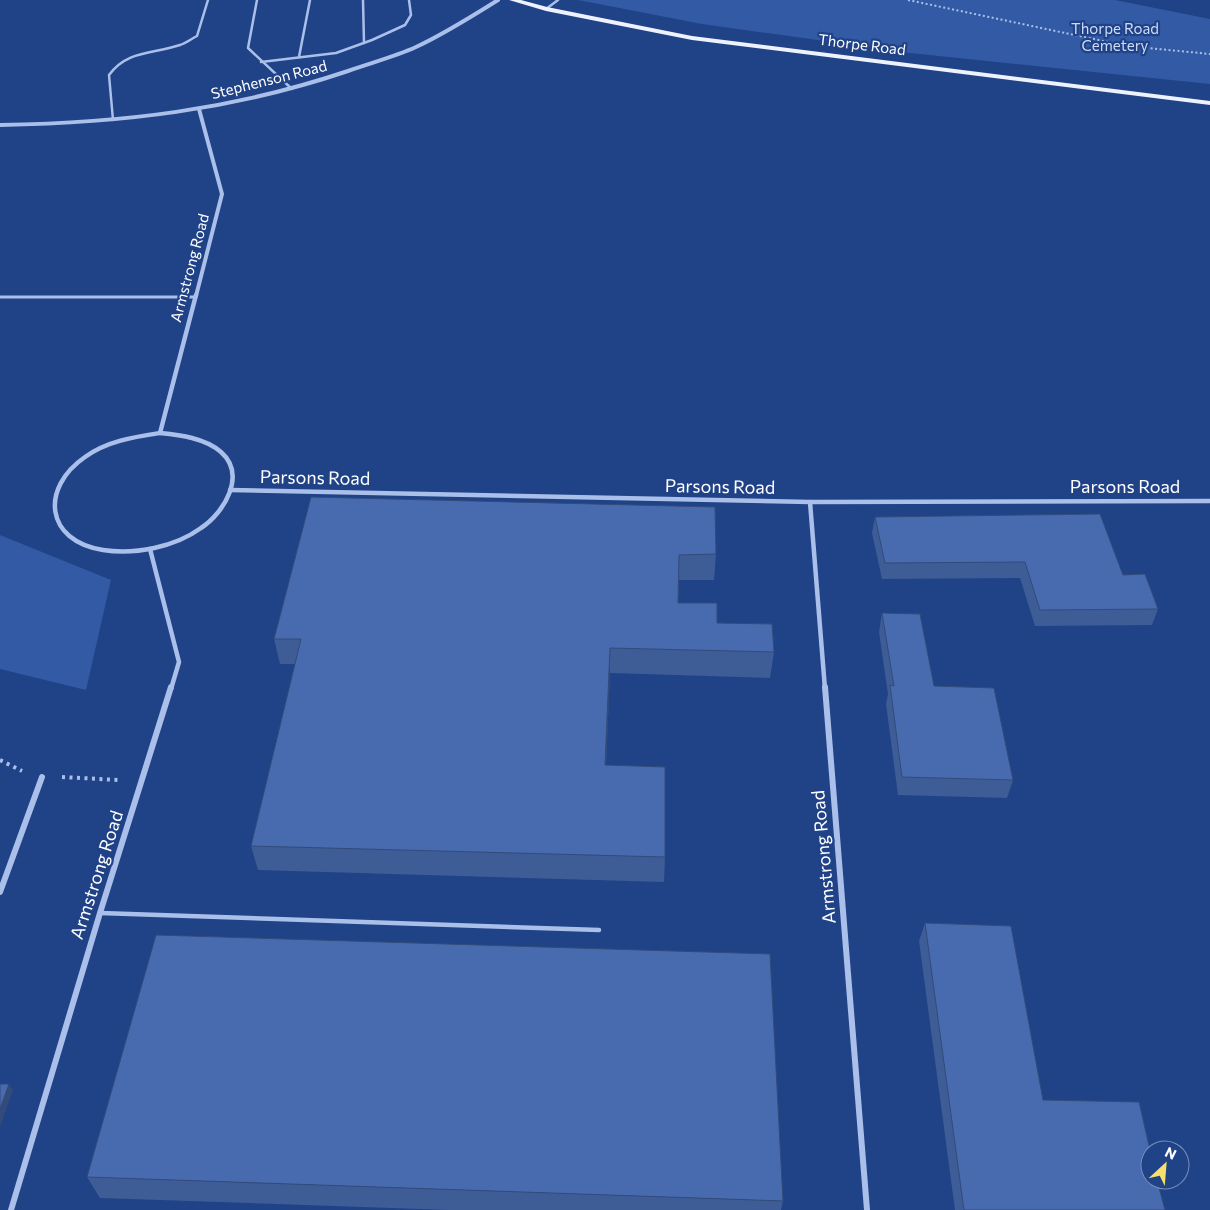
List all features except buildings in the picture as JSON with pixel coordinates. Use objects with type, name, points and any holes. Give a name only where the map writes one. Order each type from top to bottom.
[{"type":"main road","name":"Thorpe Road","points":[[513,0],[546,9],[692,38],[1210,103]]},
{"type":"street","name":"Stephenson Road","points":[[0,125],[65,124],[113,120],[246,101],[292,89],[401,53],[453,28],[498,0]]},
{"type":"street","name":"Armstrong Road","points":[[160,433],[222,194],[199,109]]},
{"type":"street","points":[[160,433],[188,436],[211,444],[227,459],[234,474],[227,502],[210,522],[181,539],[150,549],[103,550],[77,541],[58,525],[52,505],[56,489],[75,464],[107,446],[130,437],[160,433]]},
{"type":"street","name":"Parsons Road","points":[[230,490],[810,502],[1210,501]]},
{"type":"street","name":"Armstrong Road","points":[[810,502],[867,1210]]},
{"type":"street","name":"Armstrong Road","points":[[12,1210],[100,913],[179,662],[150,549]]},
{"type":"street","points":[[0,892],[42,777]]},
{"type":"lane","points":[[113,120],[109,75],[117,64],[130,57],[182,45],[197,36],[208,0]]},
{"type":"lane","points":[[257,0],[248,48],[292,89]]},
{"type":"lane","points":[[299,57],[310,0]]},
{"type":"lane","points":[[363,0],[364,43]]},
{"type":"lane","points":[[261,62],[336,53],[364,43],[405,25],[411,15],[409,0]]},
{"type":"lane","points":[[546,9],[558,0]]},
{"type":"lane","points":[[0,297],[196,297]]},
{"type":"lane","points":[[100,913],[599,930]]},
{"type":"path","points":[[908,0],[1127,46],[1210,54]]},
{"type":"path","points":[[42,777],[143,781]]},
{"type":"green space","name":"Thorpe Road Cemetery","points":[[578,0],[1115,0],[1210,19],[1210,84],[910,53],[702,24]]},
{"type":"green space","points":[[0,535],[111,580],[86,690],[0,669]]}]
